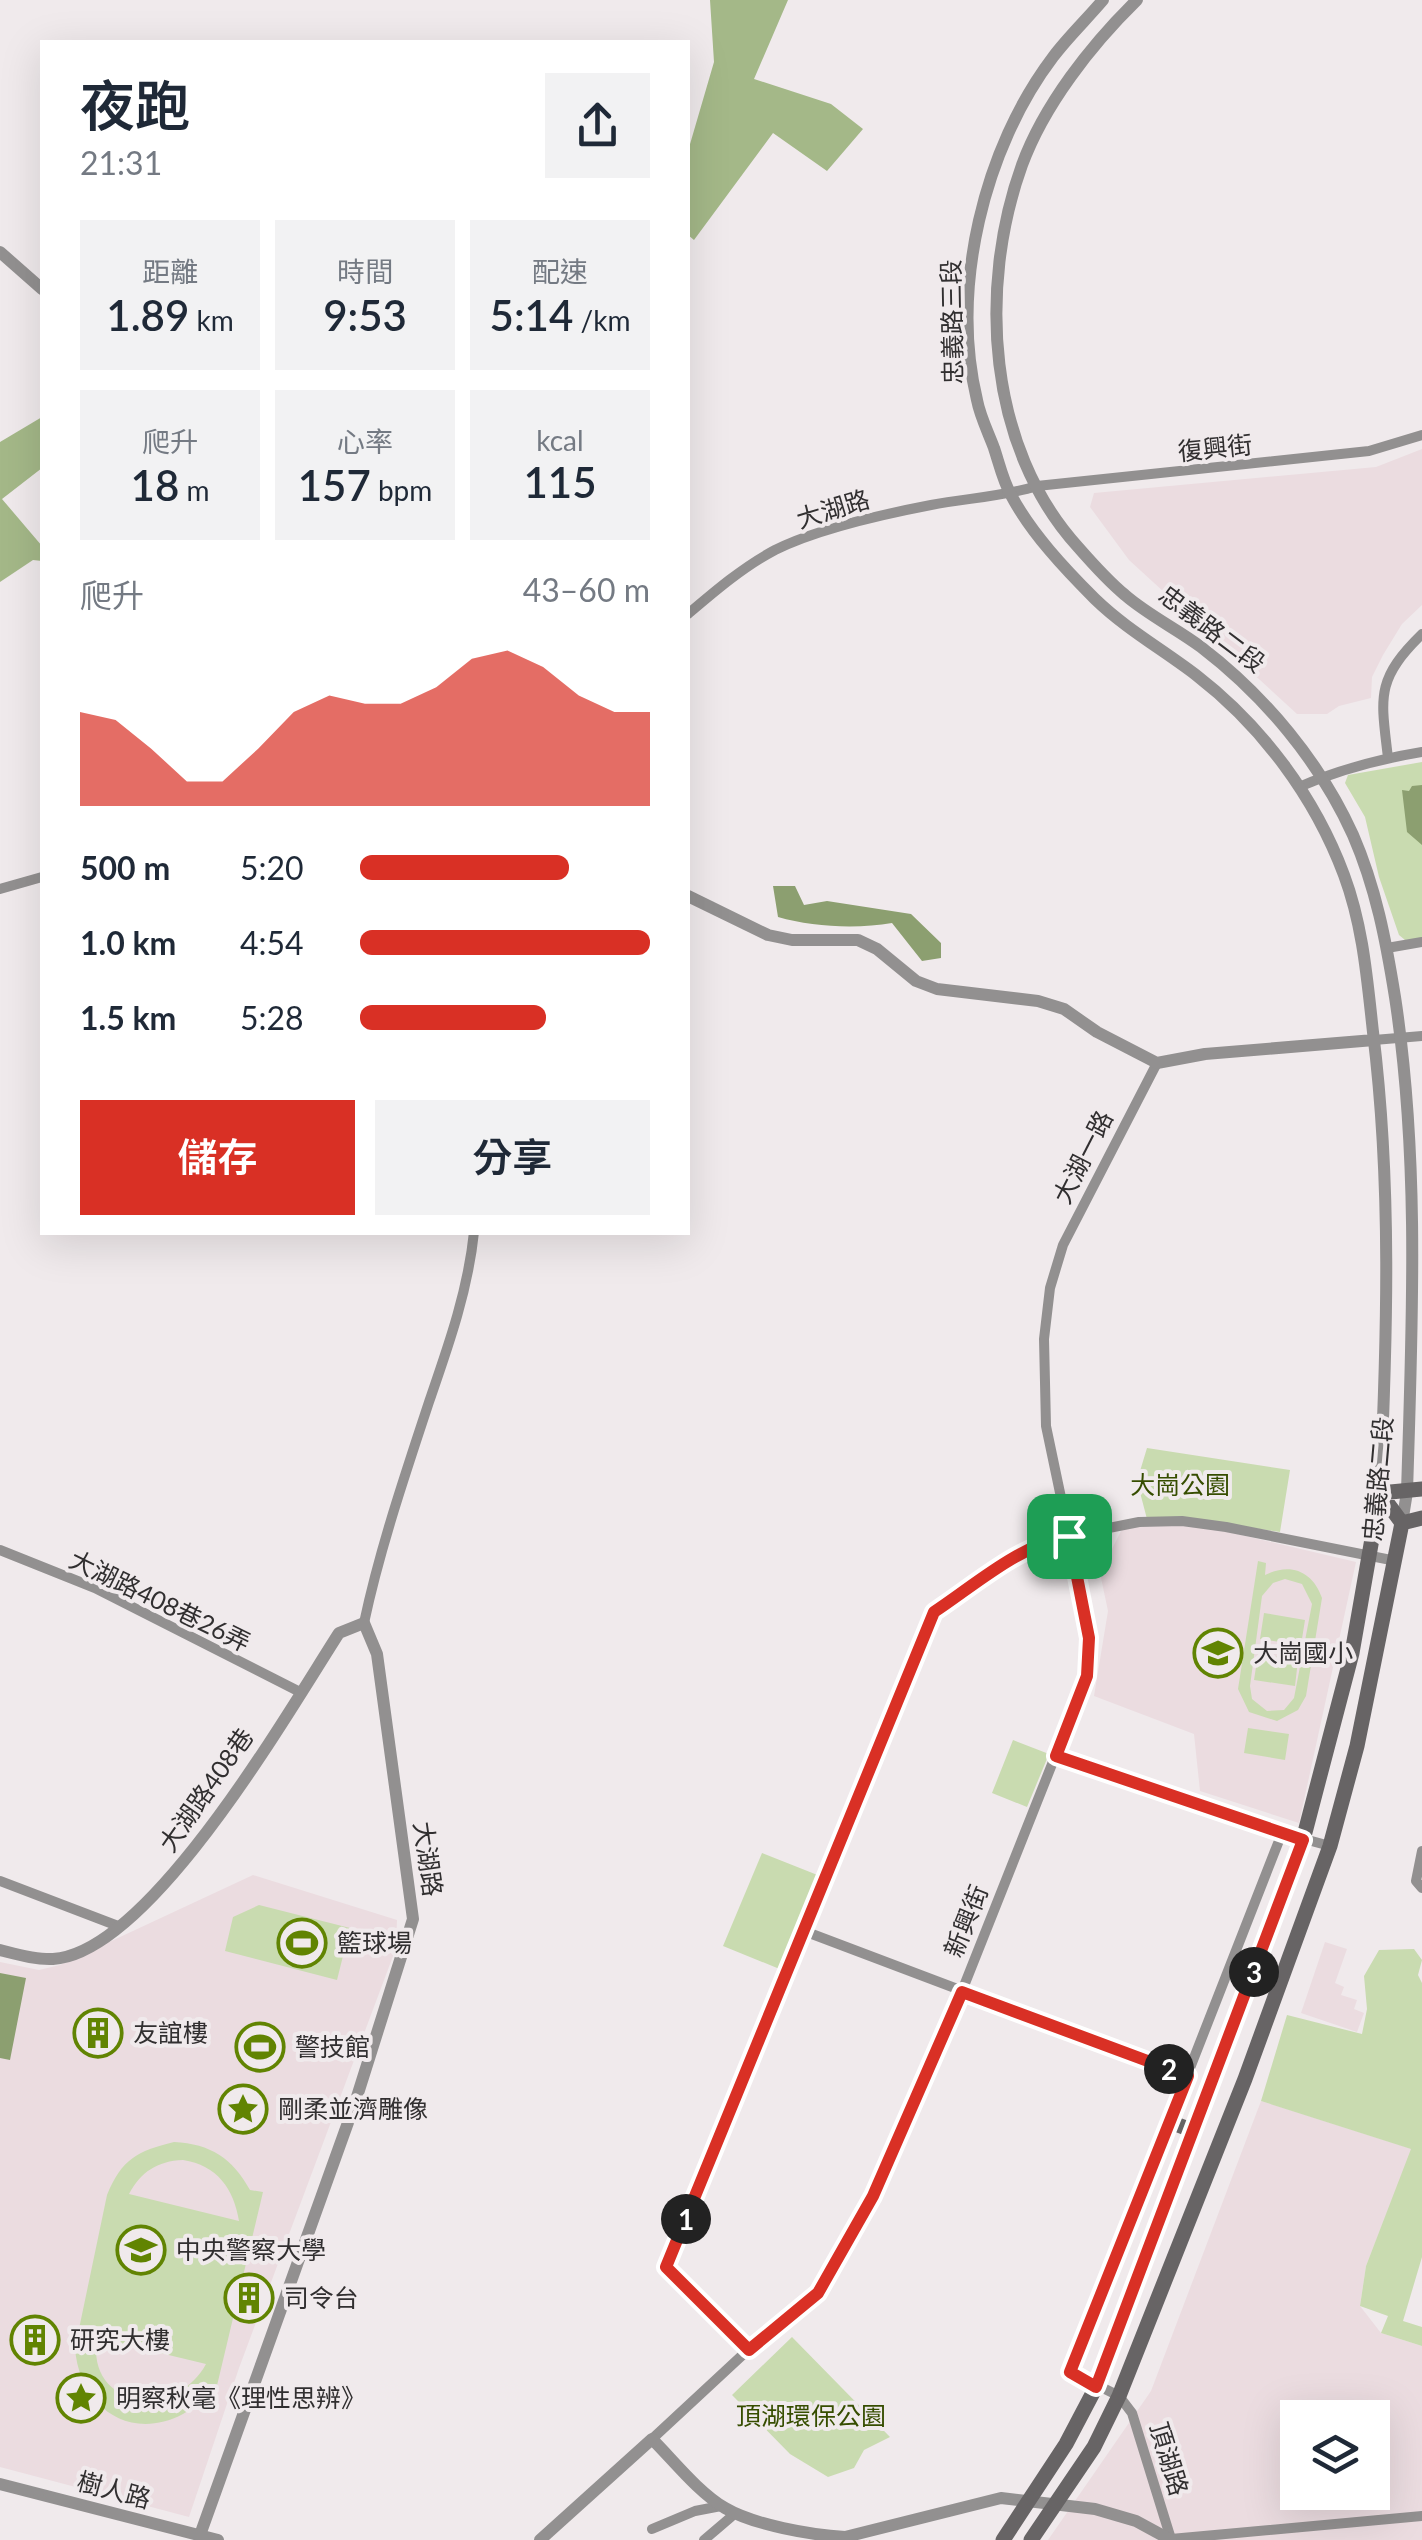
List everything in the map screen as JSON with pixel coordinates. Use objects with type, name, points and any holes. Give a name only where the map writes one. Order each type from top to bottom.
[{"type":"main road","points":[[1380,1494],[1415,1491]]},
{"type":"main road","points":[[1380,1494],[1402,1523],[1422,1518]]},
{"type":"main road","name":"忠義路二段","points":[[1003,2540],[1030,2502],[1096,2387],[1303,1840],[1352,1654],[1380,1494]]},
{"type":"main road","name":"忠義路二段","points":[[1032,2540],[1094,2448],[1119,2396],[1245,2079],[1330,1846],[1357,1746],[1402,1523]]},
{"type":"main road","points":[[1170,2122],[1194,2131]]},
{"type":"street","name":"忠義路三段","points":[[1010,494],[977,401],[970,353],[970,283],[976,226],[993,170],[1028,97],[1052,58],[1103,0]]},
{"type":"street","name":"忠義路三段","points":[[1038,486],[1017,438],[1002,383],[996,278],[1005,233],[1024,162],[1042,126],[1076,73],[1136,0]]},
{"type":"street","points":[[0,252],[40,287]]},
{"type":"street","name":"復興街","points":[[1010,494],[1038,486],[1368,451],[1422,435]]},
{"type":"street","name":"忠義路二段","points":[[1038,486],[1075,544],[1124,595],[1200,646],[1252,688],[1321,778],[1352,833],[1381,910],[1401,1038],[1410,1178],[1415,1491],[1402,1523]]},
{"type":"street","name":"大湖路","points":[[690,612],[725,582],[777,549],[928,505],[1010,494]]},
{"type":"street","name":"忠義路二段","points":[[1010,494],[1054,553],[1119,622],[1198,677],[1266,740],[1312,806],[1344,874],[1357,917],[1384,1124],[1388,1294],[1380,1494]]},
{"type":"street","points":[[1388,758],[1382,696],[1386,679],[1422,634]]},
{"type":"street","points":[[1299,788],[1388,758],[1422,752]]},
{"type":"street","points":[[0,890],[40,877]]},
{"type":"street","points":[[690,897],[768,935],[792,940],[858,940],[877,949],[916,981],[937,988],[1038,1002],[1064,1010],[1157,1063],[1205,1054],[1422,1036]]},
{"type":"street","points":[[1387,948],[1422,942]]},
{"type":"street","name":"大湖一路","points":[[1069,1536],[1046,1426],[1044,1339],[1050,1288],[1063,1245],[1157,1063]]},
{"type":"street","points":[[364,1623],[381,1556],[452,1334],[474,1235]]},
{"type":"street","points":[[749,2350],[666,2267],[934,1612],[1025,1552],[1053,1539],[1140,1522],[1182,1521],[1396,1561]]},
{"type":"street","name":"新興街","points":[[540,2540],[749,2350],[818,2293],[873,2196],[962,1992],[1087,1676],[1089,1638],[1069,1536]]},
{"type":"street","name":"大湖路408巷26弄","points":[[0,1550],[94,1588],[300,1692]]},
{"type":"street","name":"大湖路","points":[[200,2536],[355,2103],[413,1919],[376,1654],[364,1623]]},
{"type":"street","name":"大湖路408巷","points":[[0,1950],[53,1959],[103,1940],[183,1864],[339,1634],[364,1623]]},
{"type":"street","points":[[1056,1756],[1282,1834],[1330,1846]]},
{"type":"street","points":[[1119,2396],[1070,2372],[1282,1834]]},
{"type":"street","points":[[1422,1851],[1416,1881],[1422,1888]]},
{"type":"street","points":[[0,1881],[118,1926]]},
{"type":"street","points":[[804,1931],[1188,2076]]},
{"type":"street","name":"頂湖路","points":[[1119,2396],[1132,2413],[1171,2539]]},
{"type":"street","points":[[652,2439],[721,2506]]},
{"type":"street","name":"樹人路","points":[[0,2484],[218,2540]]},
{"type":"street","name":"頂湖路","points":[[721,2506],[740,2516],[845,2537],[1001,2498],[1095,2509],[1136,2521],[1171,2539]]},
{"type":"street","points":[[652,2530],[721,2506]]},
{"type":"street","points":[[1171,2539],[1422,2516]]},
{"type":"street","points":[[704,2540],[731,2518]]},
{"type":"shaded area","points":[[710,0],[788,0],[754,79],[831,104],[863,129],[827,171],[773,133],[694,240],[690,237],[690,144],[714,62]]},
{"type":"shaded area","points":[[40,418],[40,470],[2,499],[40,544],[40,561],[33,560],[0,582],[0,442]]},
{"type":"shaded area","points":[[1422,449],[1422,605],[1402,624],[1383,655],[1372,677],[1371,698],[1339,706],[1327,714],[1297,714],[1129,560],[1090,507],[1094,493],[1376,467]]},
{"type":"shaded area","points":[[1422,785],[1422,845],[1407,832],[1402,790]]},
{"type":"shaded area","points":[[773,886],[795,886],[804,905],[827,901],[911,914],[941,943],[941,958],[922,961],[892,923],[835,926],[778,917]]},
{"type":"shaded area","name":"大崗國小","points":[[1139,1524],[1195,1524],[1356,1562],[1299,1823],[1200,1791],[1194,1734],[1094,1696],[1108,1611],[1100,1573],[1122,1529]]},
{"type":"shaded area","name":"中央警察大學","points":[[253,1875],[397,1920],[396,1948],[239,2368],[189,2517],[0,2467],[0,1962],[39,1970],[60,1965]]},
{"type":"shaded area","points":[[1325,1942],[1347,1949],[1335,1983],[1344,1987],[1341,1995],[1357,2000],[1354,2009],[1364,2013],[1357,2032],[1301,2013]]},
{"type":"shaded area","points":[[0,1973],[26,1978],[10,2060],[0,2058]]},
{"type":"shaded area","points":[[1261,2101],[1412,2149],[1366,2266],[1360,2306],[1381,2333],[1422,2346],[1422,2540],[1048,2540],[1151,2391]]},
{"type":"green space","points":[[1422,762],[1422,939],[1405,940],[1399,935],[1379,877],[1365,817],[1345,783],[1348,775]]},
{"type":"green space","name":"大崗公園","points":[[1147,1448],[1290,1470],[1280,1532],[1183,1518],[1147,1519],[1137,1481]]},
{"type":"green space","points":[[1258,1561],[1266,1563],[1265,1575],[1283,1569],[1300,1571],[1313,1581],[1322,1598],[1306,1696],[1298,1710],[1277,1721],[1249,1712],[1238,1689]],"holes":[[[1285,1579],[1302,1584],[1312,1604],[1294,1698],[1284,1710],[1267,1711],[1252,1699],[1250,1686],[1262,1596],[1273,1583]]]},
{"type":"green space","points":[[1264,1613],[1305,1620],[1301,1645],[1260,1639]]},
{"type":"green space","points":[[1258,1654],[1298,1660],[1295,1686],[1254,1680]]},
{"type":"green space","points":[[1248,1728],[1289,1734],[1285,1760],[1244,1753]]},
{"type":"green space","points":[[1013,1740],[1049,1754],[1027,1807],[992,1793]]},
{"type":"green space","points":[[762,1853],[820,1876],[782,1970],[723,1946]]},
{"type":"green space","points":[[259,1905],[350,1928],[337,1980],[225,1951],[233,1917]]},
{"type":"green space","points":[[1414,1949],[1422,1960],[1418,1975],[1422,1983],[1422,2257],[1403,2321],[1422,2327],[1422,2346],[1381,2333],[1388,2316],[1360,2306],[1366,2266],[1411,2149],[1261,2101],[1287,2015],[1362,2034],[1367,2009],[1364,1976],[1379,1950]]},
{"type":"green space","points":[[174,2142],[210,2150],[236,2169],[250,2190],[263,2192],[215,2394],[207,2392],[183,2414],[143,2424],[126,2421],[96,2402],[79,2368],[75,2348],[107,2195],[132,2158]],"holes":[[[183,2160],[205,2167],[222,2180],[239,2221],[129,2194],[151,2169]],[[98,2338],[206,2364],[192,2382],[174,2394],[136,2399],[118,2392],[105,2380],[97,2362]]]},
{"type":"green space","name":"頂湖環保公園","points":[[792,2337],[890,2437],[864,2450],[854,2468],[828,2477],[790,2454],[732,2395]]},
{"type":"place","name":"大崗國小","points":[[1218,1653]]},
{"type":"place","name":"籃球場","points":[[302,1943]]},
{"type":"place","name":"友誼樓","points":[[98,2033]]},
{"type":"place","name":"警技館","points":[[260,2047]]},
{"type":"place","name":"剛柔並濟雕像","points":[[243,2109]]},
{"type":"place","name":"中央警察大學","points":[[141,2250]]},
{"type":"place","name":"司令台","points":[[249,2298]]},
{"type":"place","name":"研究大樓","points":[[35,2340]]},
{"type":"place","name":"明察秋毫《理性思辨》","points":[[81,2398]]},
{"type":"route","points":[[1069,1536],[1089,1638],[1087,1676],[1056,1756],[1303,1840],[1096,2387],[1070,2372],[1188,2076],[962,1992],[873,2196],[818,2293],[749,2350],[666,2267],[934,1612],[1025,1552],[1069,1536]]}]
